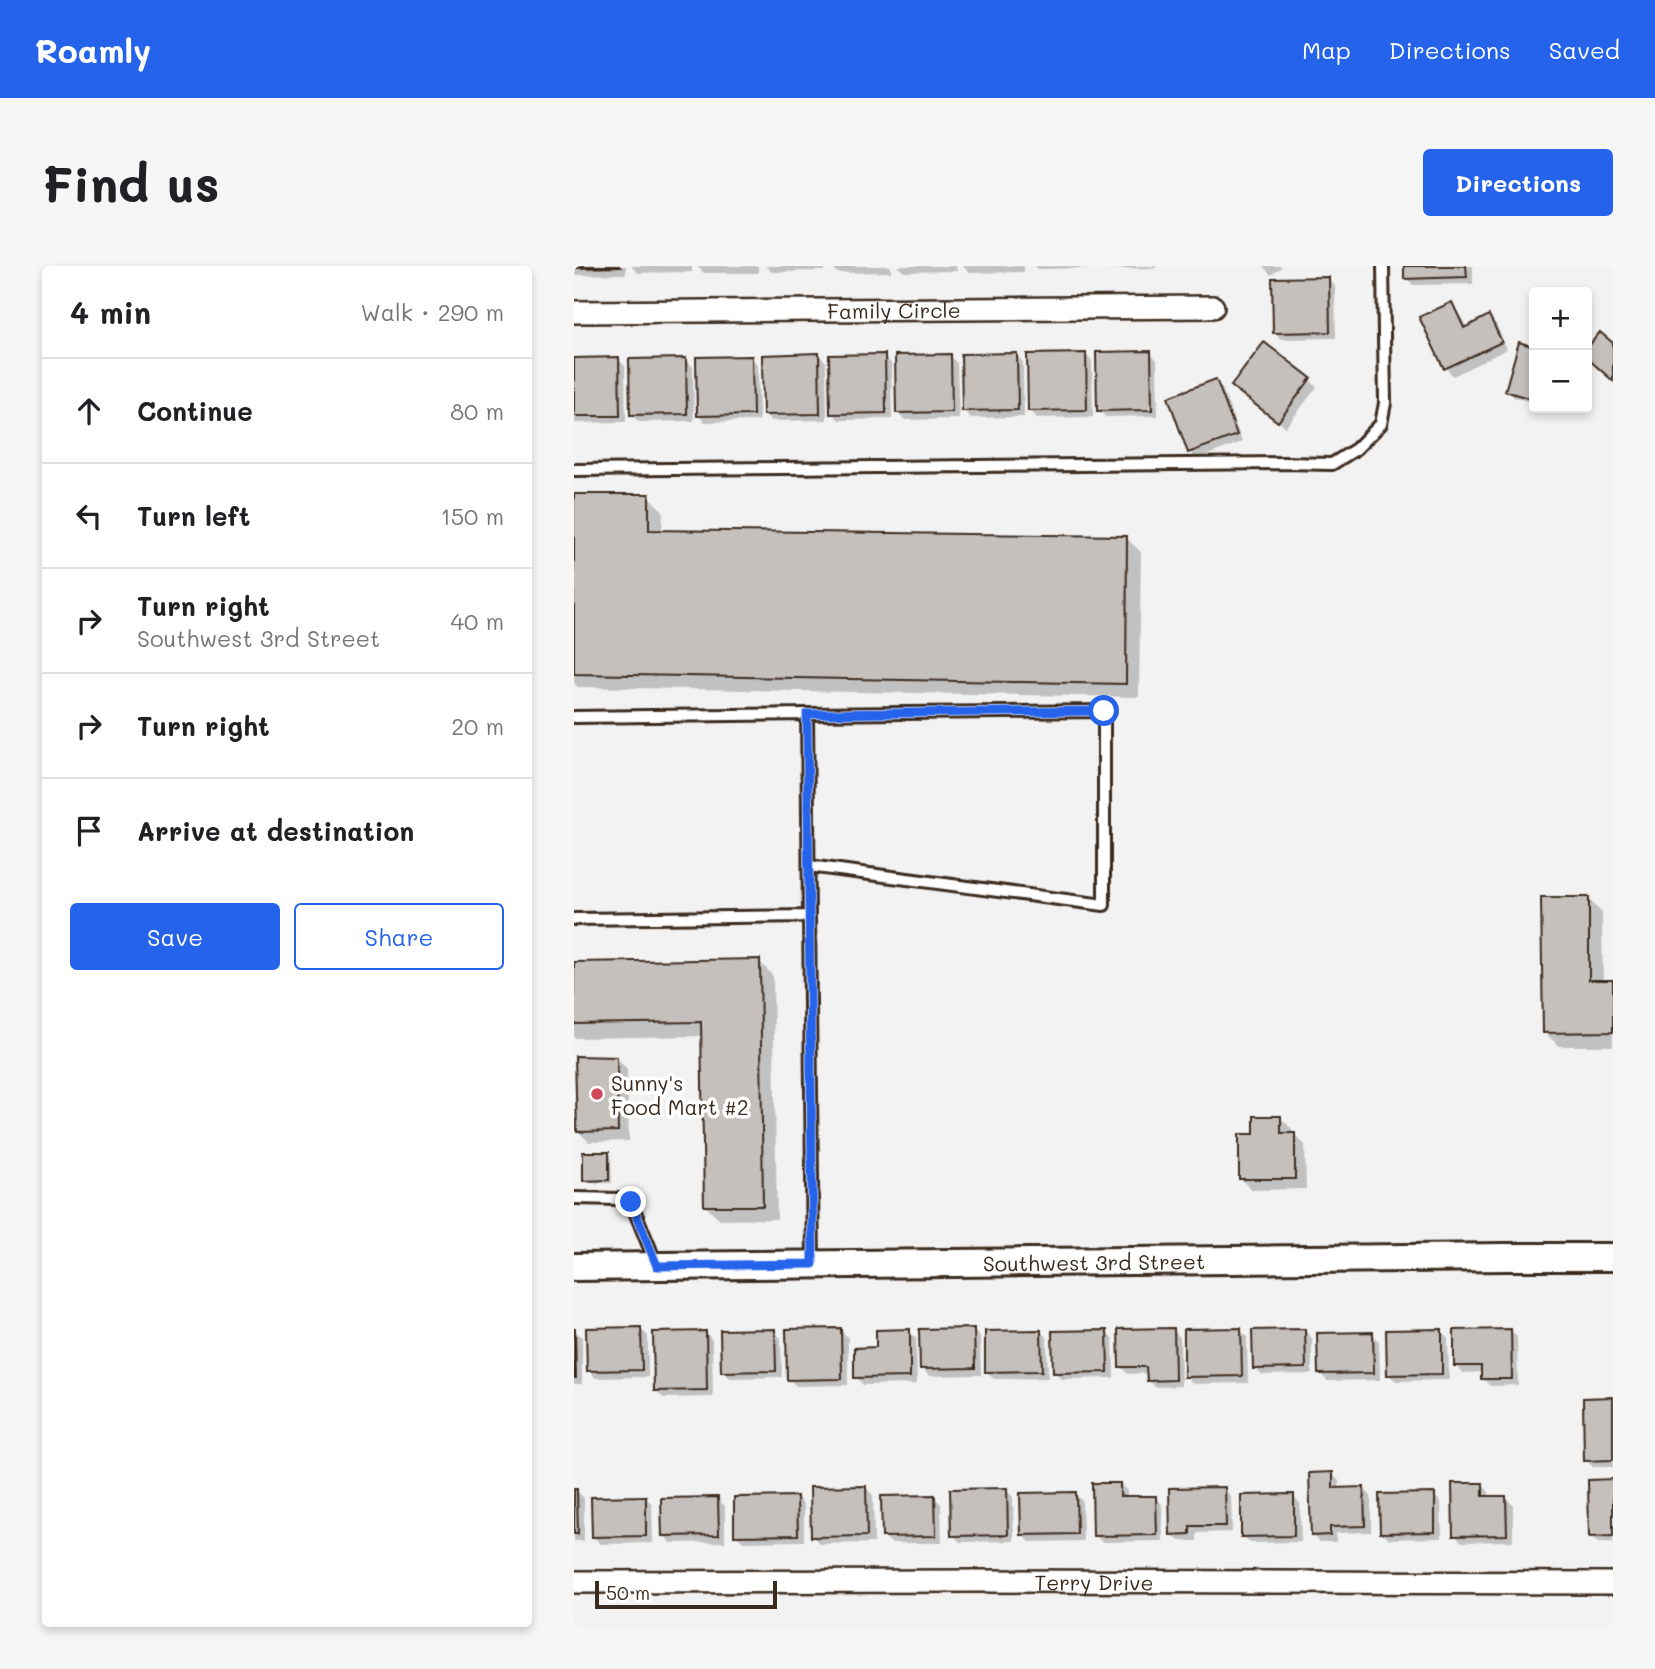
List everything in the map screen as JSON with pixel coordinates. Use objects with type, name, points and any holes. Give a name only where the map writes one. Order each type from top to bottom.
[{"type":"street","name":"Family Circle","points":[[574,313],[1213,307]]},
{"type":"street","name":"Southwest 3rd Street","points":[[574,1266],[1613,1257]]},
{"type":"street","name":"Terry Drive","points":[[574,1581],[1613,1583]]},
{"type":"lane","points":[[574,470],[1332,464],[1356,449],[1381,424],[1385,403],[1383,266]]},
{"type":"lane","points":[[574,717],[1104,711],[1104,905],[809,866]]},
{"type":"lane","points":[[807,714],[813,1264]]},
{"type":"lane","points":[[574,919],[809,916]]},
{"type":"lane","points":[[574,1198],[619,1199],[631,1202],[657,1266]]},
{"type":"building","points":[[619,266],[620,267],[574,268]]},
{"type":"building","points":[[1404,266],[1466,266],[1467,277],[1404,279]]},
{"type":"building","points":[[1329,277],[1330,332],[1273,333],[1272,278]]},
{"type":"building","points":[[1452,302],[1464,328],[1489,315],[1502,342],[1444,369],[1419,317]]},
{"type":"building","points":[[1600,332],[1613,343],[1613,381],[1592,362],[1592,342]]},
{"type":"building","points":[[1264,342],[1311,378],[1278,422],[1231,386]]},
{"type":"building","points":[[1519,342],[1529,345],[1529,398],[1505,391]]},
{"type":"building","points":[[1151,351],[1152,410],[1097,411],[1096,352]]},
{"type":"building","points":[[819,353],[820,414],[763,415],[762,355]]},
{"type":"building","points":[[1017,353],[1018,410],[962,411],[961,354]]},
{"type":"building","points":[[1086,353],[1087,410],[1028,411],[1027,354]]},
{"type":"building","points":[[885,354],[886,413],[830,414],[829,355]]},
{"type":"building","points":[[951,354],[952,412],[896,413],[895,355]]},
{"type":"building","points":[[752,356],[753,415],[697,416],[696,357]]},
{"type":"building","points":[[619,357],[620,416],[574,416],[574,358]]},
{"type":"building","points":[[686,358],[687,414],[630,415],[629,359]]},
{"type":"building","points":[[1216,379],[1237,435],[1188,453],[1168,397]]},
{"type":"building","points":[[574,494],[649,494],[649,530],[1127,536],[1126,684],[574,674]]},
{"type":"building","points":[[1541,897],[1589,897],[1589,980],[1613,980],[1613,1032],[1543,1033]]},
{"type":"building","points":[[760,959],[763,1206],[704,1206],[701,1022],[574,1024],[574,962]]},
{"type":"building","name":"Sunny's Food Mart #2","points":[[575,1056],[617,1057],[618,1131],[577,1132]]},
{"type":"building","points":[[1254,1116],[1281,1116],[1281,1133],[1295,1133],[1295,1179],[1239,1179],[1239,1134],[1254,1134]]},
{"type":"building","points":[[583,1152],[609,1152],[609,1180],[583,1181]]},
{"type":"building","points":[[641,1327],[642,1370],[587,1371],[586,1328]]},
{"type":"building","points":[[841,1328],[842,1379],[787,1380],[786,1329]]},
{"type":"building","points":[[974,1328],[975,1368],[920,1369],[919,1329]]},
{"type":"building","points":[[1174,1328],[1175,1380],[1147,1381],[1146,1367],[1119,1367],[1118,1329]]},
{"type":"building","points":[[1241,1328],[1242,1376],[1184,1377],[1184,1329]]},
{"type":"building","points":[[575,1329],[576,1378],[574,1378]]},
{"type":"building","points":[[775,1329],[776,1371],[721,1372],[720,1330]]},
{"type":"building","points":[[910,1329],[910,1377],[854,1378],[854,1348],[876,1347],[876,1330]]},
{"type":"building","points":[[1305,1329],[1306,1368],[1253,1369],[1252,1330]]},
{"type":"building","points":[[1442,1329],[1442,1374],[1387,1375],[1386,1330]]},
{"type":"building","points":[[1511,1329],[1512,1379],[1481,1379],[1481,1366],[1454,1366],[1454,1330]]},
{"type":"building","points":[[1041,1330],[1042,1371],[985,1372],[985,1331]]},
{"type":"building","points":[[1107,1330],[1108,1372],[1053,1373],[1052,1331]]},
{"type":"building","points":[[706,1331],[707,1390],[654,1391],[653,1332]]},
{"type":"building","points":[[1373,1332],[1374,1373],[1318,1374],[1317,1333]]},
{"type":"building","points":[[1613,1397],[1613,1460],[1584,1461],[1583,1398]]},
{"type":"building","points":[[1333,1472],[1333,1488],[1364,1487],[1365,1526],[1330,1527],[1330,1535],[1311,1536],[1309,1473]]},
{"type":"building","points":[[1613,1479],[1613,1536],[1589,1537],[1588,1480]]},
{"type":"building","points":[[1092,1483],[1120,1483],[1120,1496],[1156,1496],[1157,1535],[1093,1536]]},
{"type":"building","points":[[1452,1483],[1483,1483],[1483,1496],[1506,1496],[1507,1535],[1453,1536]]},
{"type":"building","points":[[866,1486],[867,1536],[811,1537],[810,1487]]},
{"type":"building","points":[[1225,1487],[1226,1526],[1190,1526],[1190,1534],[1170,1535],[1169,1488]]},
{"type":"building","points":[[1007,1488],[1008,1535],[951,1536],[950,1489]]},
{"type":"building","points":[[574,1489],[577,1489],[578,1534],[574,1534]]},
{"type":"building","points":[[1076,1492],[1077,1534],[1021,1535],[1020,1493]]},
{"type":"building","points":[[1435,1493],[1435,1532],[1380,1533],[1379,1494]]},
{"type":"building","points":[[1294,1494],[1294,1536],[1241,1537],[1241,1495]]},
{"type":"building","points":[[935,1495],[936,1536],[882,1537],[881,1496]]},
{"type":"building","points":[[646,1496],[646,1536],[592,1537],[591,1497]]},
{"type":"building","points":[[797,1496],[798,1535],[734,1536],[734,1497]]},
{"type":"building","points":[[718,1497],[719,1535],[662,1536],[661,1498]]},
{"type":"place","name":"Sunny's Food Mart #2","points":[[597,1094]]},
{"type":"route","points":[[631,1202],[657,1266],[813,1264],[807,714],[1104,711]]}]
